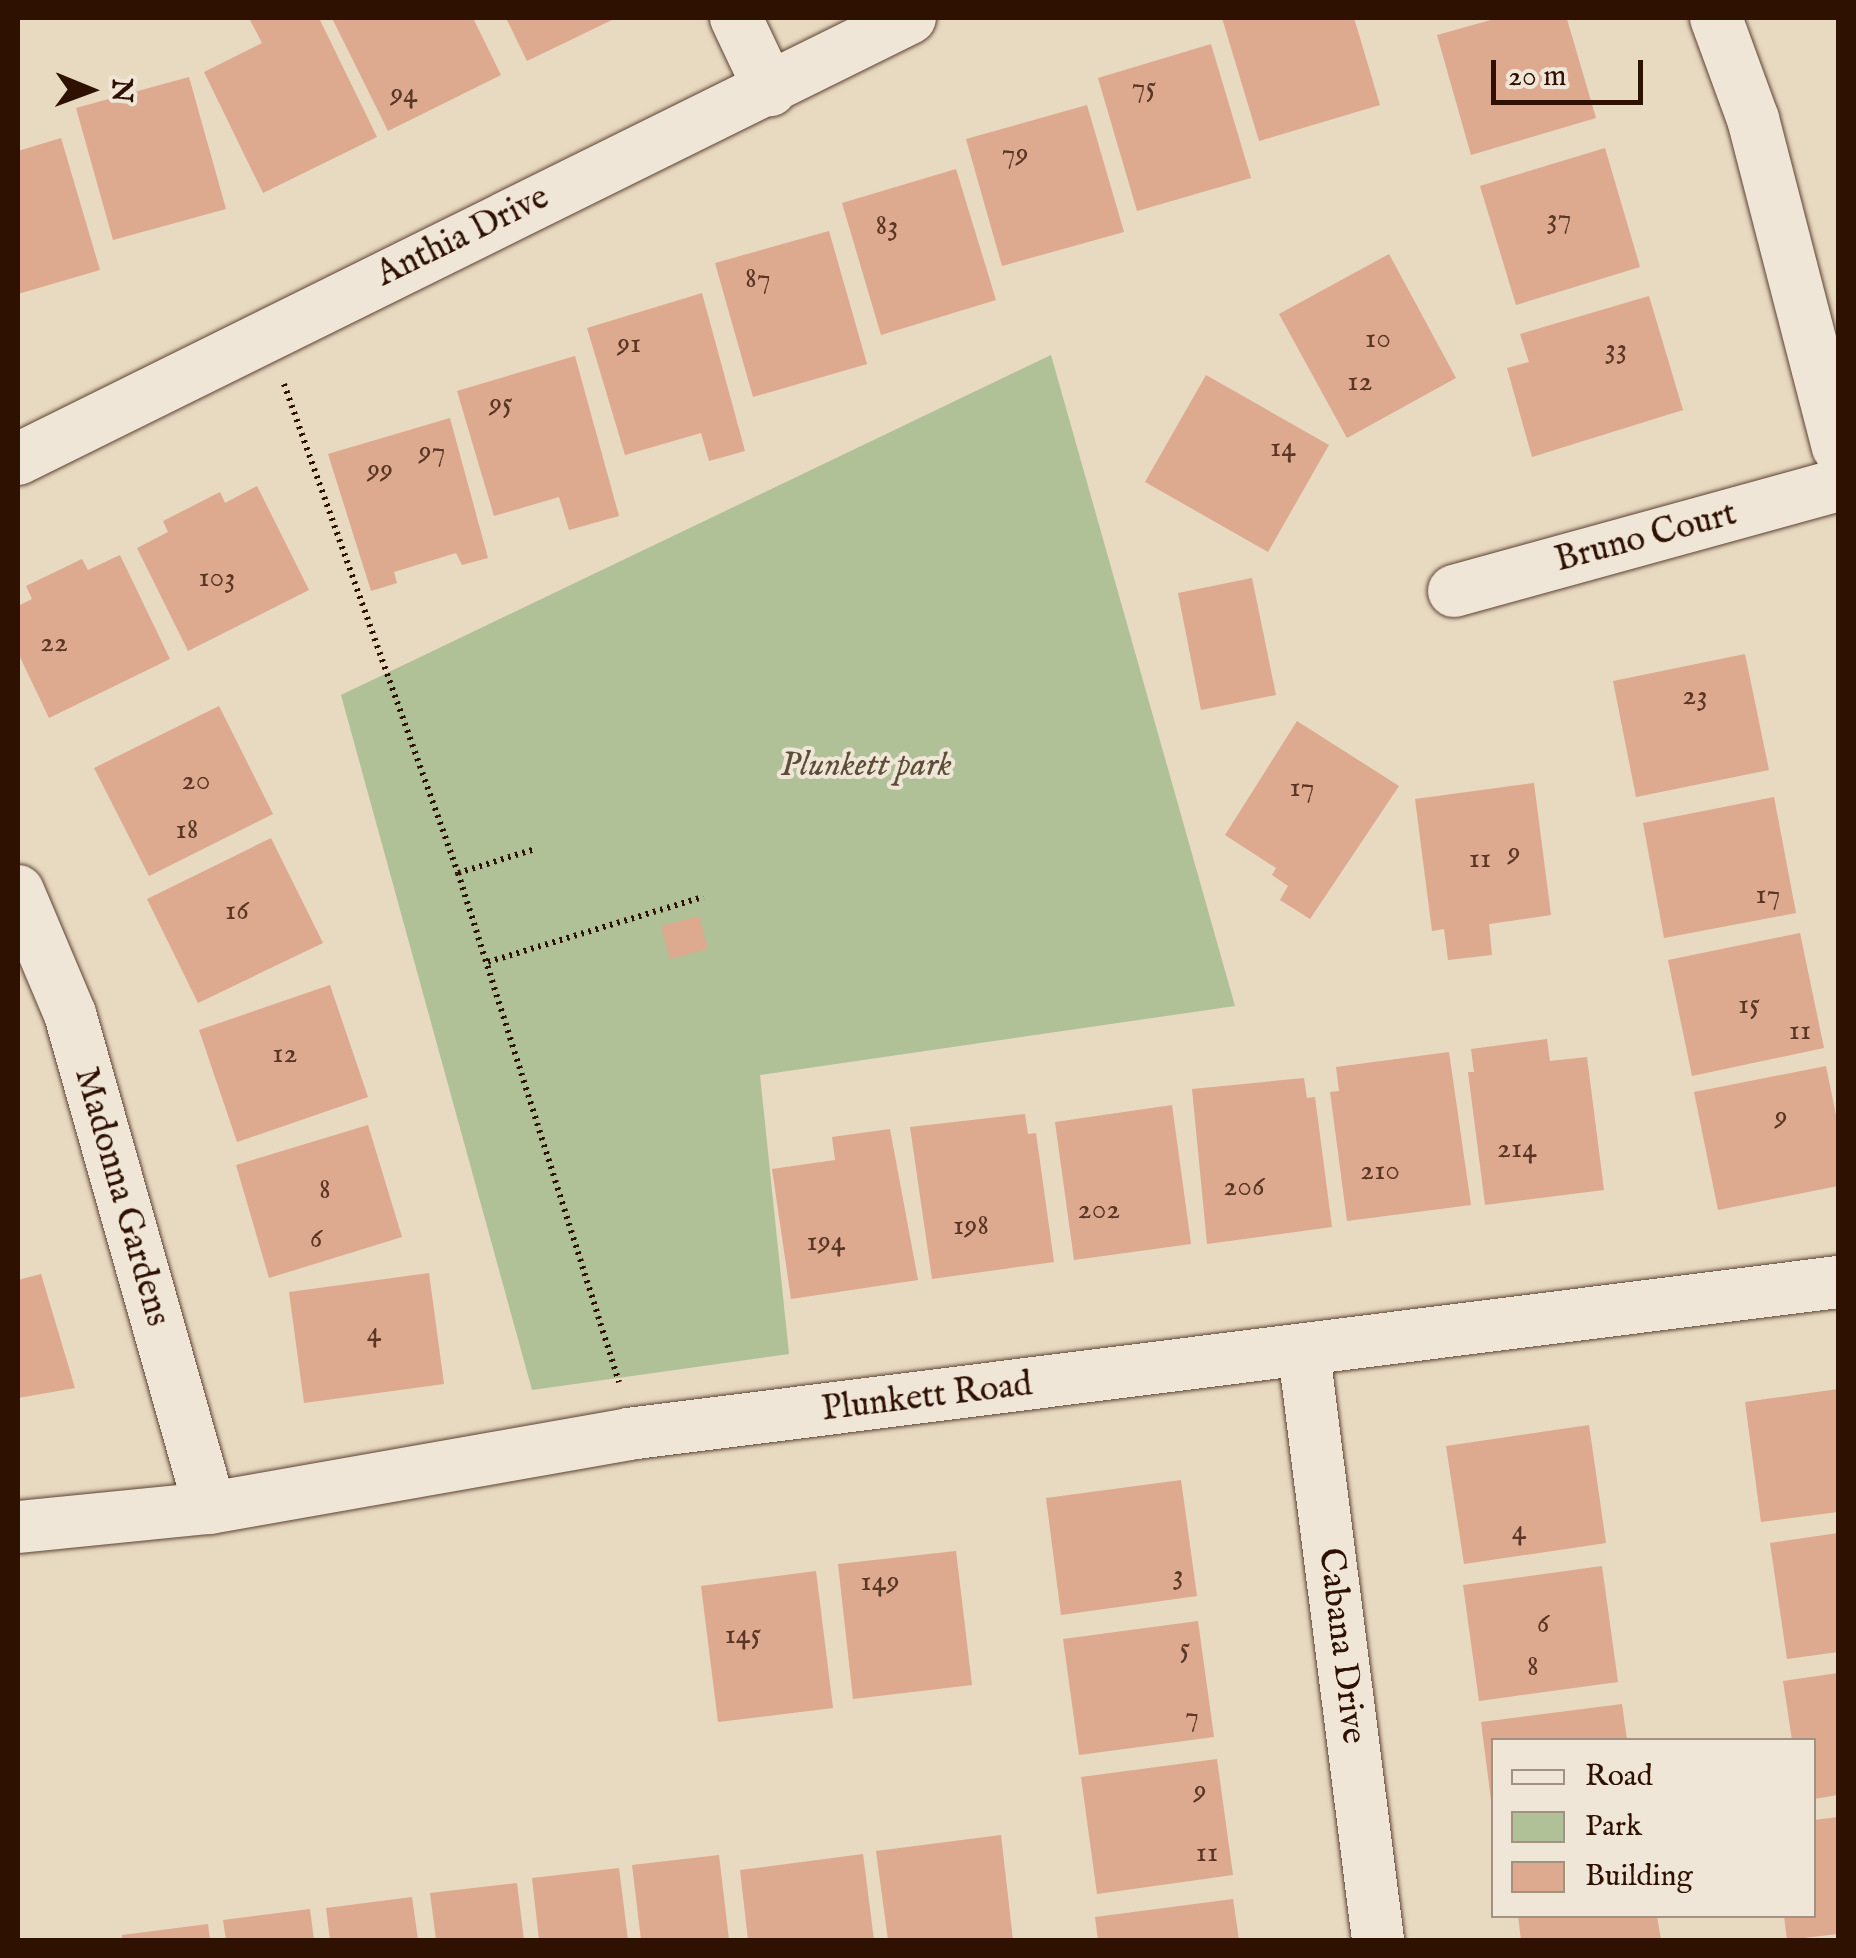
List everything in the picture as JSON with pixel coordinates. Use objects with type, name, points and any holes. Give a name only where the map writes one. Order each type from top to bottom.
[{"type":"street","points":[[736,18],[770,90]]},
{"type":"street","name":"Anthia Drive","points":[[18,458],[266,331],[770,90],[910,18]]},
{"type":"street","points":[[1716,18],[1753,119],[1838,447]]},
{"type":"street","name":"Bruno Court","points":[[1454,591],[1838,485]]},
{"type":"street","name":"Madonna Gardens","points":[[18,891],[70,1014],[210,1508]]},
{"type":"street","name":"Plunkett Road","points":[[18,1526],[210,1508],[628,1434],[1838,1282]]},
{"type":"street","name":"Cabana Drive","points":[[1304,1352],[1378,1940]]},
{"type":"path","points":[[266,331],[488,962],[614,1351],[628,1434]]},
{"type":"path","points":[[458,873],[536,849]]},
{"type":"path","points":[[488,962],[703,897]]},
{"type":"green space","name":"Plunkett park","points":[[1051,355],[1235,1006],[760,1075],[789,1354],[532,1390],[341,695]]},
{"type":"building","points":[[249,18],[319,18],[377,137],[263,193],[204,72],[262,43]]},
{"type":"building","points":[[332,18],[473,18],[501,75],[388,131]]},
{"type":"building","points":[[506,18],[616,18],[527,61]]},
{"type":"building","points":[[1222,18],[1354,18],[1380,105],[1259,141]]},
{"type":"building","points":[[1498,18],[1567,19],[1596,118],[1471,155],[1437,35]]},
{"type":"building","points":[[1211,44],[1251,178],[1137,211],[1098,78]]},
{"type":"building","points":[[189,77],[226,209],[113,240],[76,108]]},
{"type":"building","points":[[1087,105],[1124,232],[1002,266],[966,139]]},
{"type":"building","points":[[61,138],[100,270],[18,294],[18,151]]},
{"type":"building","points":[[1605,148],[1640,267],[1516,305],[1480,186]]},
{"type":"building","points":[[956,169],[996,300],[881,335],[842,203]]},
{"type":"building","points":[[829,231],[867,364],[753,397],[715,263]]},
{"type":"building","points":[[1389,254],[1456,378],[1347,438],[1279,314]]},
{"type":"building","points":[[702,293],[745,451],[709,461],[701,433],[625,455],[587,328]]},
{"type":"building","points":[[1649,296],[1683,410],[1532,457],[1507,368],[1529,362],[1520,334]]},
{"type":"building","points":[[575,356],[619,516],[569,530],[559,497],[494,516],[457,391]]},
{"type":"building","points":[[1206,375],[1329,445],[1268,552],[1145,482]]},
{"type":"building","points":[[450,418],[488,558],[462,565],[456,553],[394,572],[397,583],[371,591],[328,454]]},
{"type":"building","points":[[257,486],[309,590],[188,651],[137,548],[168,532],[163,521],[220,492],[225,503]]},
{"type":"building","points":[[120,555],[170,659],[49,718],[18,653],[18,606],[32,599],[26,586],[82,559],[88,570]]},
{"type":"building","points":[[1252,578],[1276,695],[1201,710],[1178,593]]},
{"type":"building","points":[[1745,654],[1769,770],[1636,797],[1613,681]]},
{"type":"building","points":[[219,706],[273,814],[149,876],[94,768]]},
{"type":"building","points":[[1297,721],[1399,786],[1310,919],[1280,900],[1288,886],[1272,875],[1276,868],[1225,835]]},
{"type":"building","points":[[1534,783],[1551,915],[1489,924],[1492,955],[1448,960],[1444,929],[1432,931],[1415,799]]},
{"type":"building","points":[[1774,797],[1796,913],[1664,938],[1643,823]]},
{"type":"building","points":[[271,838],[323,943],[198,1003],[147,899]]},
{"type":"building","points":[[699,916],[708,949],[670,959],[661,926]]},
{"type":"building","points":[[1800,933],[1824,1048],[1692,1076],[1668,960]]},
{"type":"building","points":[[330,985],[368,1097],[237,1142],[199,1030]]},
{"type":"building","points":[[1547,1039],[1550,1061],[1587,1057],[1604,1190],[1485,1205],[1468,1072],[1474,1072],[1471,1049]]},
{"type":"building","points":[[1449,1052],[1471,1205],[1347,1221],[1330,1092],[1339,1091],[1336,1067]]},
{"type":"building","points":[[1826,1066],[1838,1125],[1838,1186],[1718,1210],[1694,1092]]},
{"type":"building","points":[[1304,1078],[1307,1098],[1315,1097],[1332,1227],[1207,1244],[1192,1089]]},
{"type":"building","points":[[1172,1105],[1191,1244],[1074,1260],[1055,1122]]},
{"type":"building","points":[[1025,1114],[1028,1134],[1036,1133],[1054,1262],[932,1279],[910,1127]]},
{"type":"building","points":[[368,1125],[402,1237],[269,1278],[236,1165]]},
{"type":"building","points":[[890,1129],[918,1280],[791,1299],[772,1169],[835,1160],[832,1137]]},
{"type":"building","points":[[429,1273],[444,1384],[304,1403],[289,1292]]},
{"type":"building","points":[[41,1274],[75,1388],[18,1398],[18,1280]]},
{"type":"building","points":[[1838,1389],[1838,1512],[1761,1522],[1745,1402]]},
{"type":"building","points":[[1589,1425],[1606,1543],[1464,1564],[1446,1446]]},
{"type":"building","points":[[1181,1480],[1197,1596],[1061,1615],[1046,1498]]},
{"type":"building","points":[[1838,1533],[1838,1652],[1787,1659],[1770,1543]]},
{"type":"building","points":[[956,1551],[972,1685],[853,1699],[838,1564]]},
{"type":"building","points":[[1602,1566],[1618,1682],[1479,1701],[1463,1585]]},
{"type":"building","points":[[816,1571],[833,1708],[718,1722],[701,1586]]},
{"type":"building","points":[[1198,1621],[1214,1737],[1079,1755],[1063,1639]]},
{"type":"building","points":[[1838,1673],[1838,1795],[1816,1799],[1816,1738],[1792,1738],[1783,1681]]},
{"type":"building","points":[[1622,1704],[1627,1738],[1491,1738],[1491,1800],[1481,1722]]},
{"type":"building","points":[[1217,1759],[1233,1875],[1097,1894],[1081,1777]]},
{"type":"building","points":[[1838,1817],[1838,1934],[1787,1940],[1784,1918],[1816,1918],[1816,1820]]},
{"type":"building","points":[[1001,1835],[1013,1940],[888,1940],[876,1851]]},
{"type":"building","points":[[863,1854],[874,1940],[748,1940],[740,1870]]},
{"type":"building","points":[[719,1855],[729,1940],[641,1940],[632,1865]]},
{"type":"building","points":[[619,1868],[628,1940],[539,1940],[532,1878]]},
{"type":"building","points":[[517,1883],[524,1940],[436,1940],[430,1893]]},
{"type":"building","points":[[412,1897],[418,1940],[330,1940],[326,1908]]},
{"type":"building","points":[[1233,1899],[1239,1940],[1098,1940],[1095,1917]]},
{"type":"building","points":[[310,1909],[314,1940],[226,1940],[223,1920]]},
{"type":"building","points":[[1518,1918],[1657,1918],[1661,1940],[1521,1940]]},
{"type":"building","points":[[208,1924],[210,1940],[122,1940],[122,1935]]}]
